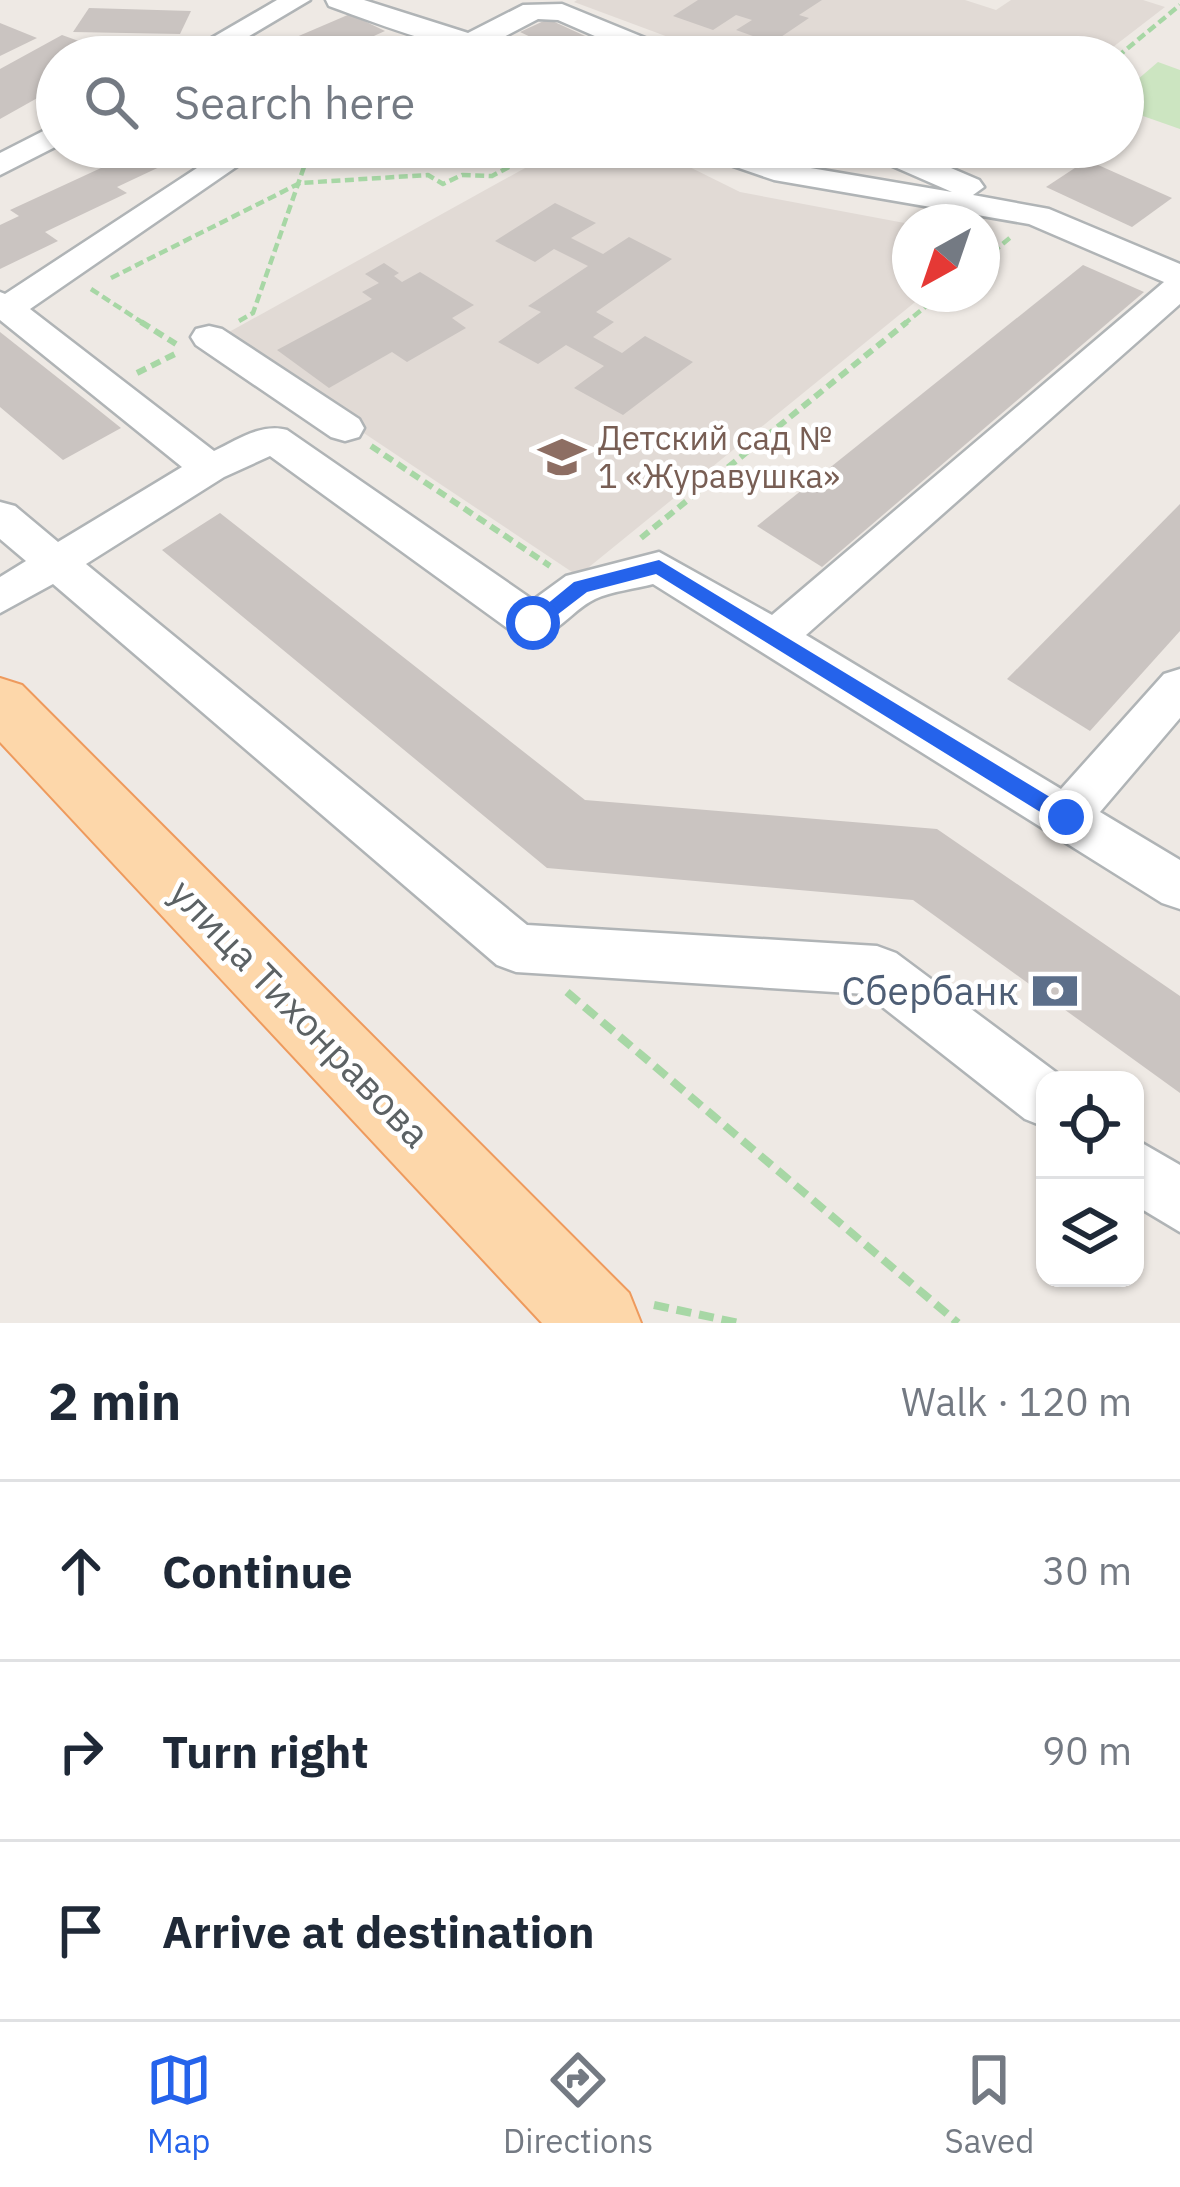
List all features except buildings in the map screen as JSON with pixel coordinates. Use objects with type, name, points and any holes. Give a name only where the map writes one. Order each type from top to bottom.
[{"type":"main road","name":"улица Тихонравова","points":[[0,702],[624,1314]]},
{"type":"street","points":[[231,36],[297,0]]},
{"type":"street","points":[[339,0],[452,36]]},
{"type":"street","points":[[410,26],[437,9]]},
{"type":"street","points":[[471,36],[533,11],[562,12],[618,36]]},
{"type":"street","points":[[0,166],[36,146]]},
{"type":"street","points":[[209,468],[107,388],[15,300],[218,168]]},
{"type":"street","points":[[766,168],[1037,216]]},
{"type":"street","points":[[774,171],[779,168]]},
{"type":"street","points":[[925,168],[1180,275]]},
{"type":"street","points":[[775,637],[1180,286]]},
{"type":"street","points":[[209,337],[345,428]]},
{"type":"street","points":[[0,597],[209,468],[273,439],[308,404]]},
{"type":"street","points":[[273,439],[533,623],[581,586],[659,567],[1180,887]]},
{"type":"street","points":[[0,516],[516,948],[877,970],[1036,1092]]},
{"type":"street","points":[[1066,817],[1180,687]]},
{"type":"street","points":[[1144,1175],[1180,1202]]},
{"type":"path","points":[[1140,36],[1178,2]]},
{"type":"path","points":[[209,337],[254,313],[305,168]]},
{"type":"path","points":[[112,278],[300,183],[428,175],[443,184],[462,175],[492,176],[507,168]]},
{"type":"path","points":[[15,300],[77,295],[91,288],[184,350],[107,388]]},
{"type":"path","points":[[345,428],[581,586],[919,312]]},
{"type":"path","points":[[516,948],[958,1323]]},
{"type":"path","points":[[624,1314],[739,1323]]},
{"type":"shaded area","points":[[965,0],[996,10],[1011,0],[1143,0],[1165,7],[1127,36],[665,36],[574,2]]},
{"type":"shaded area","name":"Детский сад № 1 «Журавушка»","points":[[525,168],[691,168],[740,192],[892,221],[892,312],[903,312],[578,576],[220,337]]},
{"type":"green space","points":[[1158,62],[1180,70],[1180,129],[1144,116],[1144,74]]},
{"type":"place","name":"Детский сад № 1 «Журавушка»","points":[[562,457]]},
{"type":"place","name":"Сбербанк","points":[[1055,991]]},
{"type":"route","points":[[533,623],[581,586],[659,567],[1066,817]]}]
